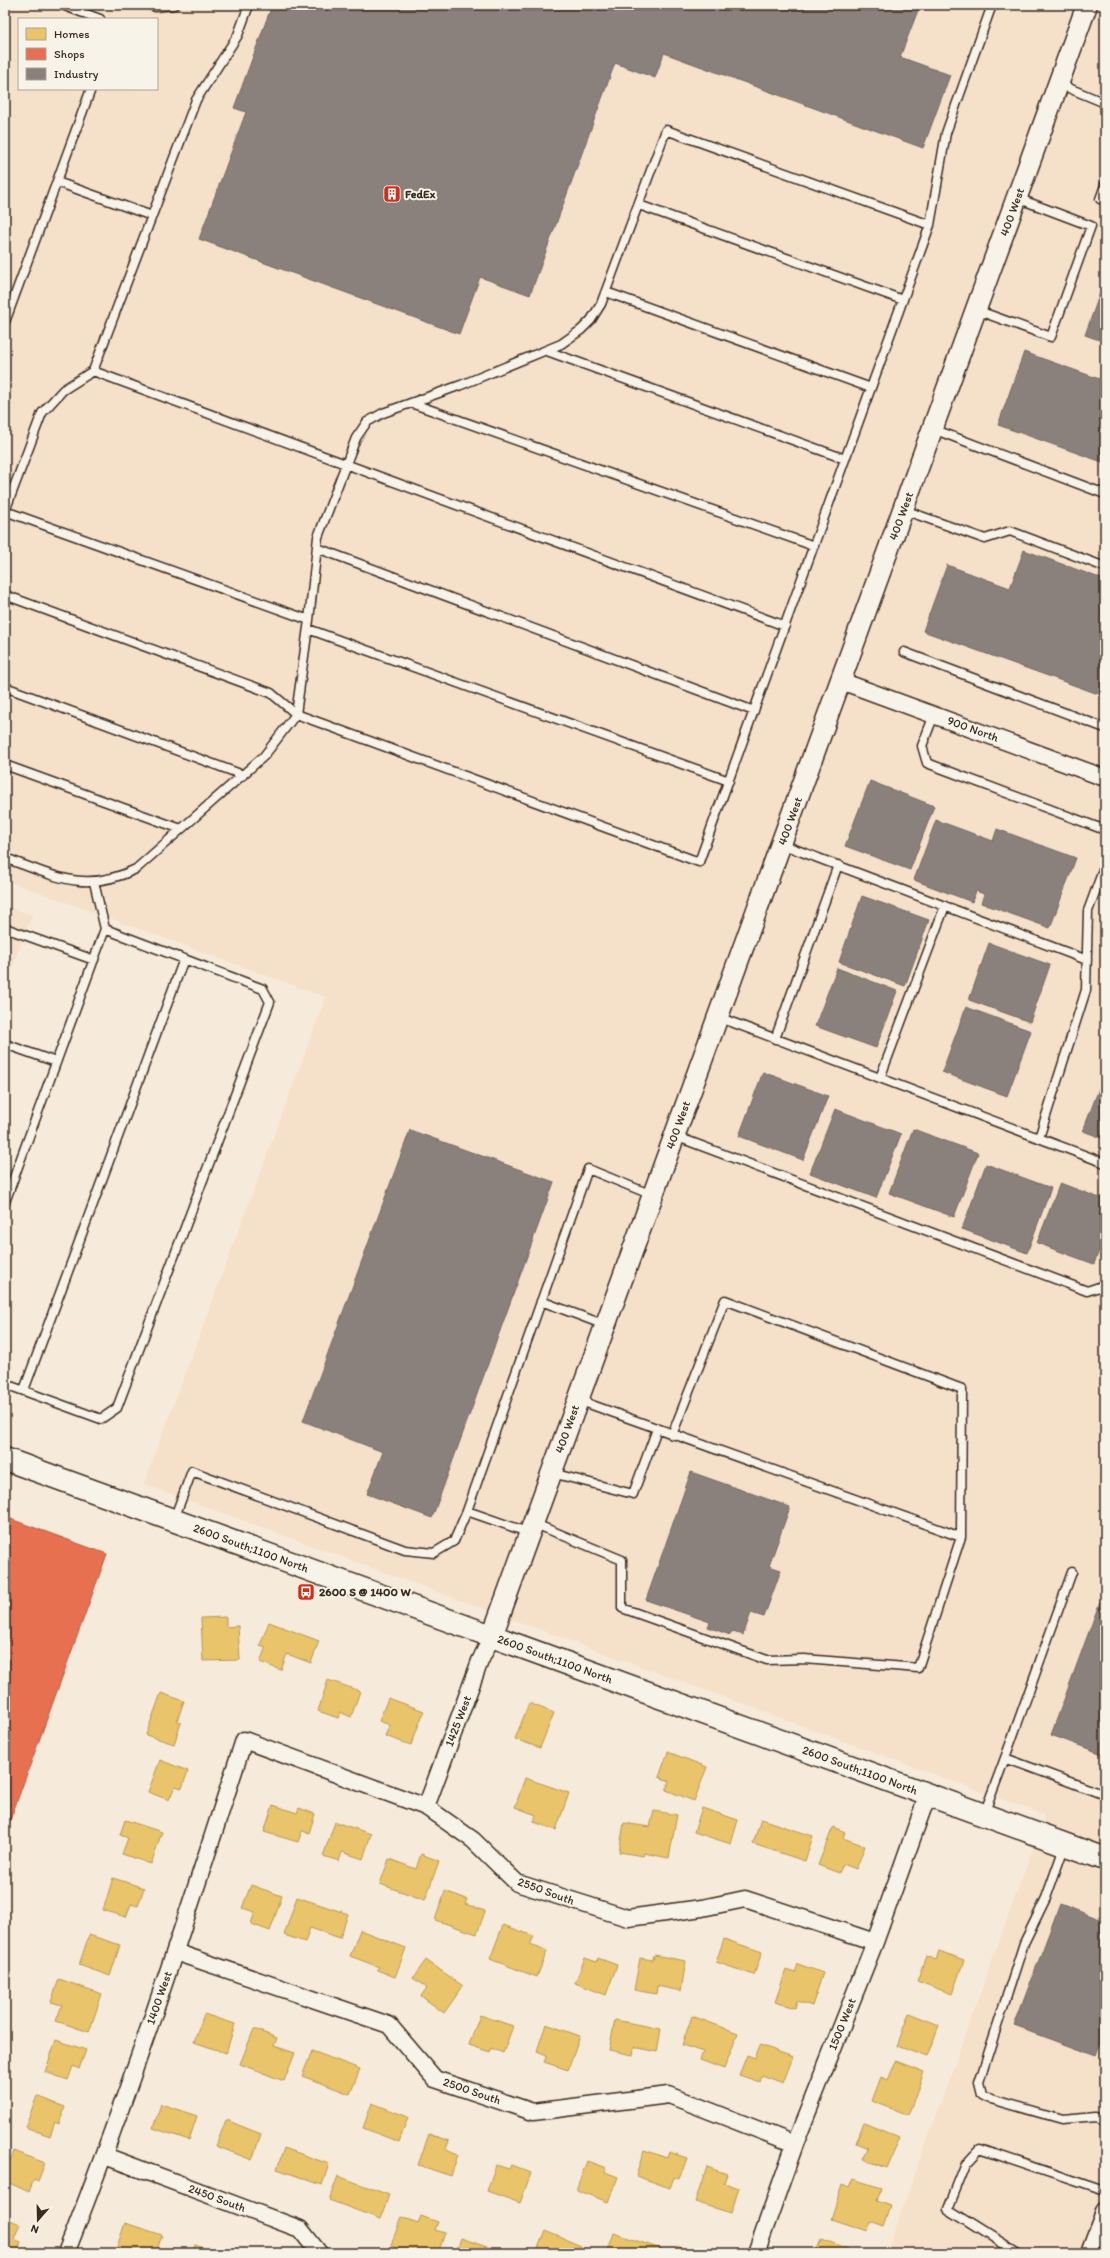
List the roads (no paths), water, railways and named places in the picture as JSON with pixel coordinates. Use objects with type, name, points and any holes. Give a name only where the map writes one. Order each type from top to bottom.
[{"type":"main road","name":"2600 South;1100 North","points":[[5,1459],[1105,1859]]},
{"type":"street","name":"400 West","points":[[492,1636],[1088,5]]},
{"type":"street","name":"900 North","points":[[841,681],[1105,778]]},
{"type":"street","name":"1425 West","points":[[426,1807],[480,1661],[492,1636]]},
{"type":"street","name":"2550 South","points":[[244,1740],[426,1807],[473,1840],[516,1883],[628,1918],[702,1908],[745,1899],[875,1942]]},
{"type":"street","name":"1400 West","points":[[66,2253],[105,2156],[175,1952],[244,1740]]},
{"type":"street","name":"1500 West","points":[[756,2253],[794,2144],[875,1942],[928,1794]]},
{"type":"street","name":"2500 South","points":[[175,1952],[389,2025],[435,2078],[532,2112],[670,2095],[794,2144]]},
{"type":"street","name":"2450 South","points":[[105,2156],[300,2229],[319,2253]]},
{"type":"street","points":[[1089,2253],[1105,2211]]},
{"type":"lane","points":[[62,5],[97,18]]},
{"type":"lane","points":[[150,5],[156,7],[174,5]]},
{"type":"lane","points":[[249,5],[238,35],[196,100],[93,371],[63,390],[42,413],[5,511],[309,620]]},
{"type":"lane","points":[[5,595],[271,693],[296,714],[699,862],[930,225],[946,133],[992,5]]},
{"type":"lane","points":[[1058,84],[1105,103]]},
{"type":"lane","points":[[5,322],[91,90]]},
{"type":"lane","points":[[5,858],[70,880],[94,882],[123,875],[136,868],[264,756],[296,714],[308,629],[318,537],[356,438],[367,422],[383,413],[547,350],[581,330],[591,320],[606,292],[666,130],[930,225]]},
{"type":"lane","points":[[57,182],[152,216]]},
{"type":"lane","points":[[1100,199],[1105,184]]},
{"type":"lane","points":[[976,310],[1051,337],[1091,226],[1017,198]]},
{"type":"lane","points":[[639,204],[903,300]]},
{"type":"lane","points":[[606,292],[871,388]]},
{"type":"lane","points":[[547,350],[845,460]]},
{"type":"lane","points":[[93,371],[785,626]]},
{"type":"lane","points":[[411,403],[814,546]]},
{"type":"lane","points":[[932,429],[1105,494]]},
{"type":"lane","points":[[903,510],[985,539],[1010,531],[1105,567]]},
{"type":"lane","points":[[317,548],[754,711]]},
{"type":"lane","points":[[308,629],[729,781]]},
{"type":"lane","points":[[904,652],[1105,728]]},
{"type":"lane","points":[[5,687],[243,775]]},
{"type":"lane","points":[[934,715],[922,746],[927,763],[1105,830]]},
{"type":"lane","points":[[5,765],[181,829]]},
{"type":"lane","points":[[781,844],[1087,960]]},
{"type":"lane","points":[[1039,1138],[1086,990],[1088,911],[1105,864]]},
{"type":"lane","points":[[776,1039],[838,865]]},
{"type":"lane","points":[[5,1202],[105,929],[94,882]]},
{"type":"lane","points":[[880,1078],[945,906]]},
{"type":"lane","points":[[5,928],[94,960]]},
{"type":"lane","points":[[5,1384],[101,1419],[116,1408],[270,1002],[263,988],[105,929]]},
{"type":"lane","points":[[24,1390],[184,959]]},
{"type":"lane","points":[[718,1017],[1105,1163]]},
{"type":"lane","points":[[5,1044],[56,1062]]},
{"type":"lane","points":[[674,1136],[1087,1291],[1105,1285]]},
{"type":"lane","points":[[173,1520],[192,1470],[405,1550],[434,1553],[454,1541],[467,1511],[588,1169],[653,1195]]},
{"type":"lane","points":[[467,1511],[531,1528],[622,1560],[622,1608],[767,1660],[804,1659],[918,1668],[962,1537],[962,1389],[725,1300],[672,1435]]},
{"type":"lane","points":[[541,1301],[606,1325]]},
{"type":"lane","points":[[578,1400],[672,1435],[962,1537]]},
{"type":"lane","points":[[551,1473],[633,1494],[657,1429]]},
{"type":"lane","points":[[984,1815],[1072,1572]]},
{"type":"lane","points":[[1005,1758],[1105,1795]]},
{"type":"lane","points":[[1065,1844],[1046,1898],[1024,1943],[979,2082],[982,2094],[991,2100],[1061,2119],[1097,2116],[1105,2119]]},
{"type":"lane","points":[[1018,2253],[948,2209],[966,2164],[980,2148],[1105,2191]]},
{"type":"place","name":"FedEx","points":[[392,194]]},
{"type":"place","name":"2600 S @ 1400 W","points":[[306,1592]]}]
